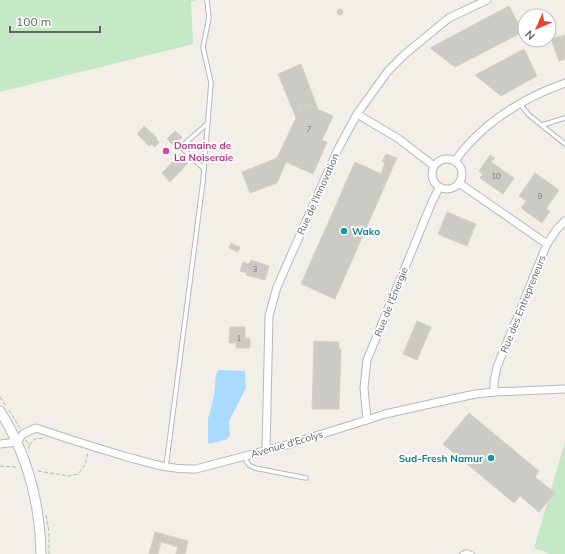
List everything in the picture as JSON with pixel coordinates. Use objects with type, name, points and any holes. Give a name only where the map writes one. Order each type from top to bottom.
[{"type":"main road","points":[[0,411],[17,442],[27,466],[40,527],[41,554]]},
{"type":"street","name":"Rue de l'Innovation","points":[[266,450],[268,316],[280,280],[337,151],[357,114],[388,71],[405,54],[449,18],[487,0]]},
{"type":"street","points":[[455,161],[467,146],[487,127],[509,110],[565,83]]},
{"type":"street","points":[[357,114],[399,139],[434,166]]},
{"type":"street","points":[[448,159],[455,161],[462,170],[462,176],[459,183],[455,187],[444,190],[434,183],[431,171],[434,166],[442,160],[448,159]]},
{"type":"street","points":[[459,183],[547,244]]},
{"type":"street","name":"Rue de l'Énergie","points":[[367,420],[364,388],[368,360],[432,202],[440,188]]},
{"type":"street","name":"Rue des Entrepreneurs","points":[[494,392],[494,380],[497,367],[547,244],[557,229],[565,221]]},
{"type":"street","name":"Avenue d'Ecolys","points":[[17,442],[23,434],[36,428],[90,446],[166,468],[181,470],[196,469],[266,450],[385,414],[479,393],[565,389]]},
{"type":"street","points":[[0,444],[17,442]]},
{"type":"lane","points":[[166,468],[204,169],[211,84],[203,47],[209,18],[207,0]]},
{"type":"lane","points":[[520,104],[529,115],[565,144]]},
{"type":"lane","points":[[542,125],[565,118]]},
{"type":"lane","points":[[204,169],[181,147],[208,123]]},
{"type":"lane","points":[[243,456],[249,465],[255,468],[306,478]]},
{"type":"lane","points":[[462,554],[466,552],[472,554]]},
{"type":"path","points":[[38,471],[70,476],[78,474],[85,465],[90,446]]},
{"type":"path","points":[[0,466],[16,467]]},
{"type":"green space","points":[[0,0],[198,0],[191,2],[193,44],[0,92]]},
{"type":"green space","points":[[565,442],[565,554],[550,554],[534,548]]},
{"type":"water","points":[[219,370],[245,371],[246,388],[229,421],[230,436],[227,439],[210,444],[208,443],[208,419],[214,396],[216,374]]},
{"type":"building","points":[[509,6],[517,21],[517,35],[455,67],[430,48]]},
{"type":"building","points":[[340,9],[343,12],[340,15],[337,12]]},
{"type":"building","points":[[565,35],[565,59],[559,61],[554,48],[557,48],[557,37]]},
{"type":"building","points":[[524,49],[537,76],[501,96],[475,75]]},
{"type":"building","points":[[301,64],[318,109],[303,103],[296,118],[278,74]]},
{"type":"building","points":[[303,103],[333,116],[322,140],[327,142],[313,174],[277,158]]},
{"type":"building","points":[[144,126],[157,138],[156,139],[159,142],[155,147],[151,144],[149,146],[137,134]]},
{"type":"building","points":[[175,131],[182,137],[174,146],[167,139]]},
{"type":"building","points":[[180,154],[188,163],[170,182],[162,173]]},
{"type":"building","name":"Wako","points":[[386,154],[397,158],[335,299],[301,284],[355,162],[381,174],[385,163],[382,161]]},
{"type":"building","points":[[490,155],[495,158],[491,162],[514,178],[503,194],[480,178],[483,174],[479,171]]},
{"type":"building","points":[[277,158],[286,162],[277,183],[250,193],[242,172]]},
{"type":"building","points":[[535,173],[559,190],[546,209],[550,211],[542,223],[521,208],[526,201],[519,196]]},
{"type":"building","points":[[447,212],[476,224],[467,246],[438,234]]},
{"type":"building","points":[[231,243],[240,247],[238,252],[229,248]]},
{"type":"building","points":[[251,260],[269,266],[265,280],[246,275],[247,273],[240,271],[243,262],[249,264]]},
{"type":"building","points":[[417,321],[431,327],[417,360],[403,354]]},
{"type":"building","points":[[230,327],[245,327],[245,338],[250,338],[250,348],[236,348],[236,343],[229,343]]},
{"type":"building","points":[[314,341],[339,342],[339,349],[341,349],[339,409],[312,409]]},
{"type":"building","name":"Sud-Fresh Namur","points":[[469,413],[539,471],[535,477],[555,493],[539,512],[520,496],[514,503],[443,444]]},
{"type":"building","points":[[155,532],[188,541],[185,554],[176,554],[178,547],[161,542],[158,554],[149,554]]},
{"type":"place","name":"Domaine de La Noiseraie","points":[[166,151]]},
{"type":"place","name":"Wako","points":[[344,231]]},
{"type":"place","name":"Sud-Fresh Namur","points":[[491,458]]}]
